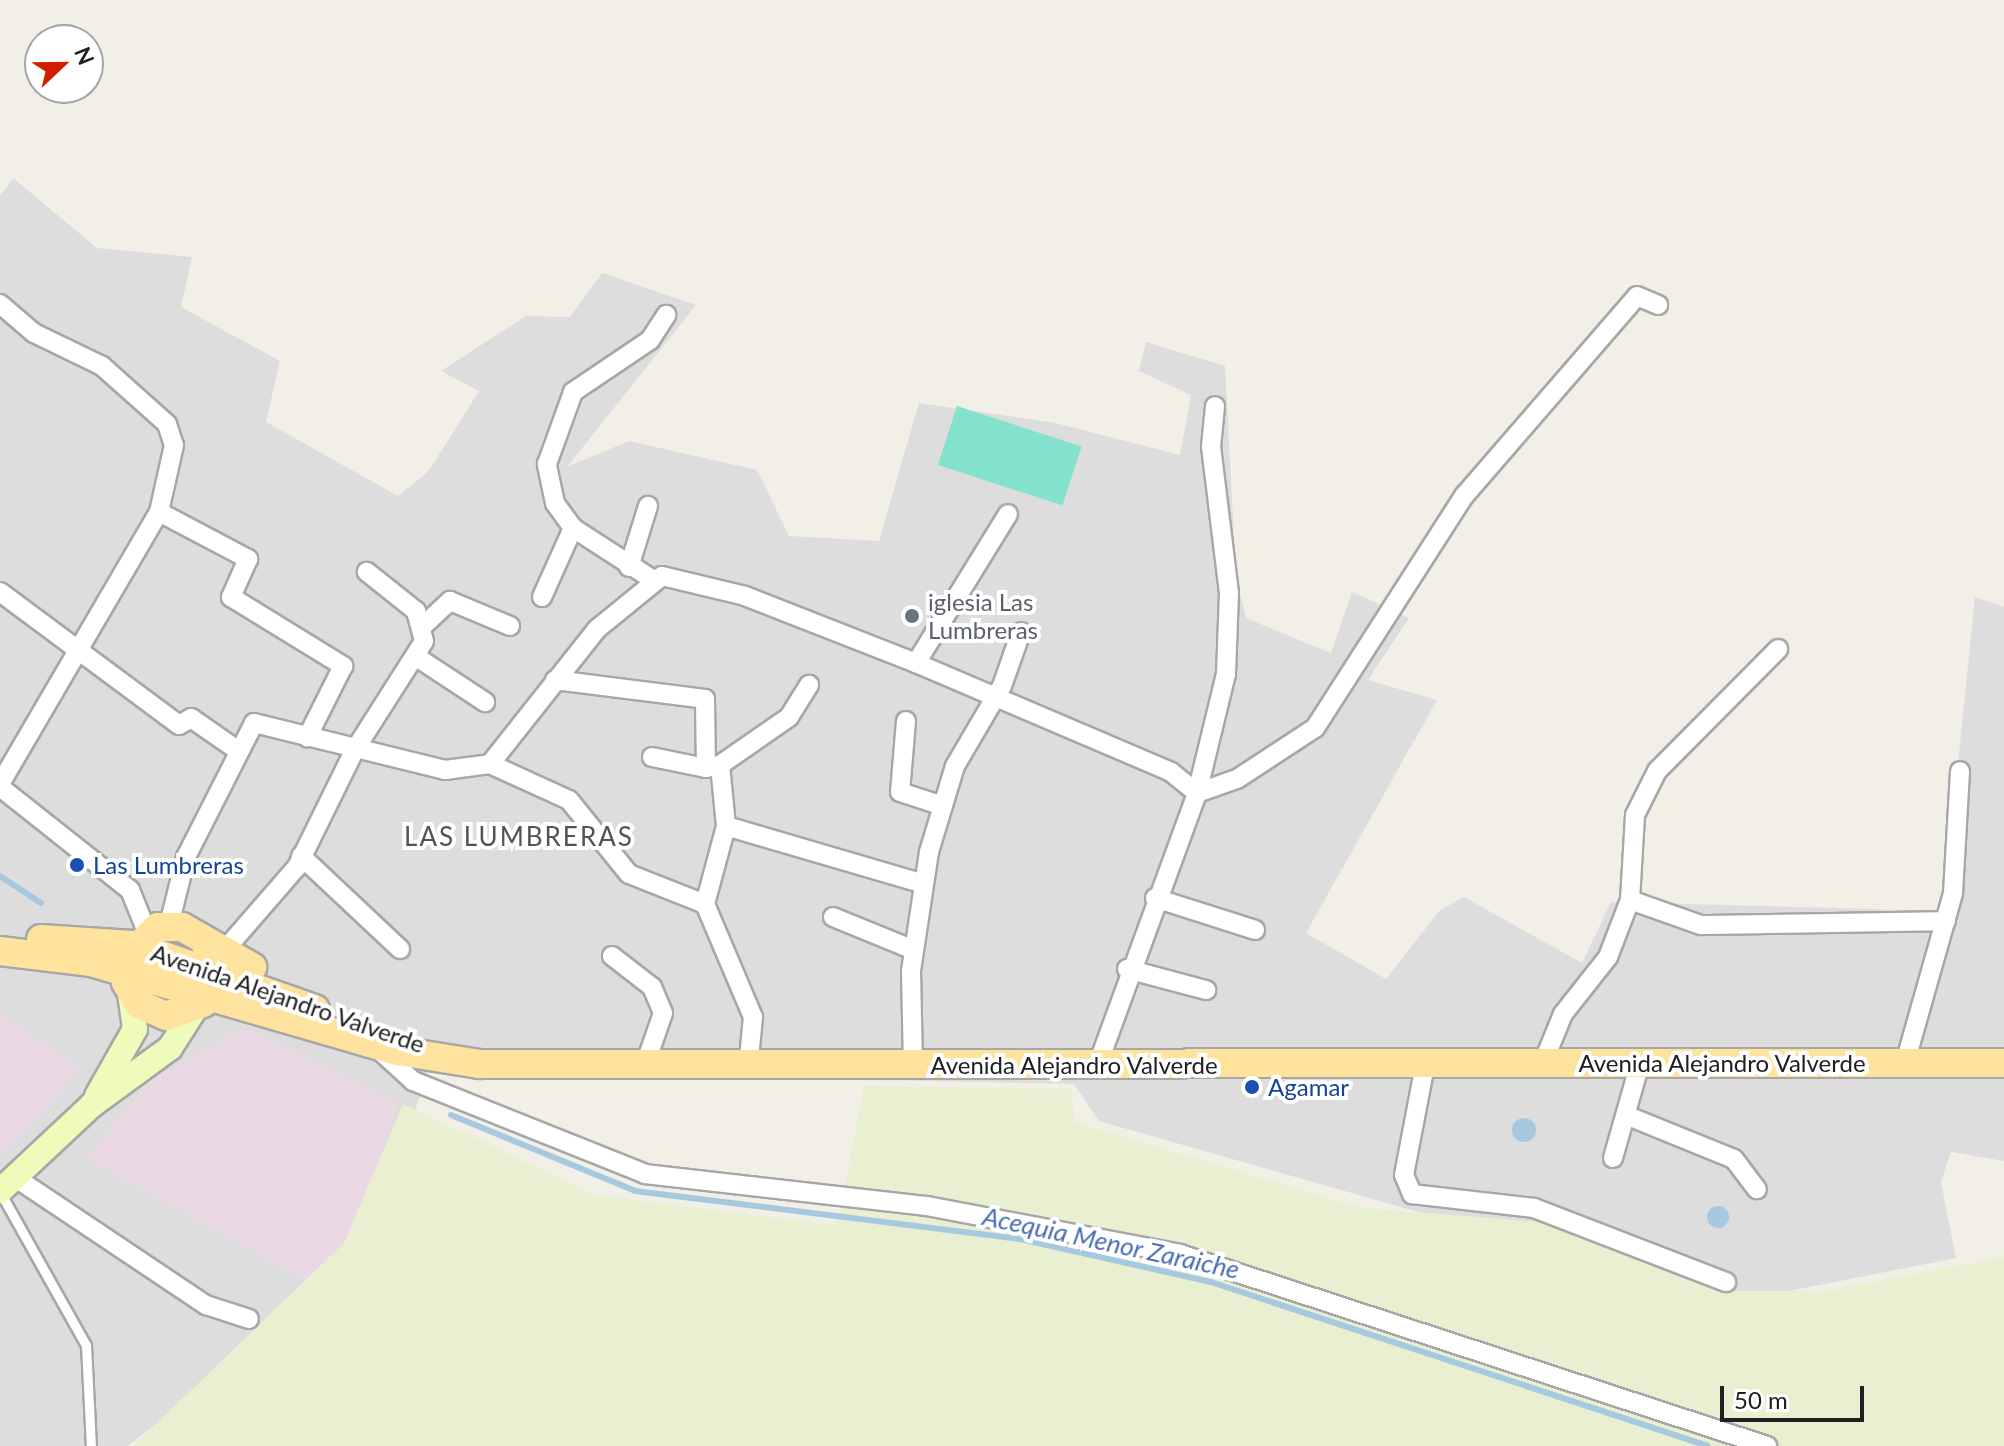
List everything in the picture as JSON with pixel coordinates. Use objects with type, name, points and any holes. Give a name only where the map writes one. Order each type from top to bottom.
[{"type":"main road","name":"Avenida Alejandro Valverde","points":[[0,943],[141,953],[479,1064]]},
{"type":"main road","name":"Avenida Alejandro Valverde","points":[[0,951],[141,953]]},
{"type":"main road","points":[[5,1187],[92,1105],[170,1048],[209,973],[141,953],[135,1029],[92,1105]]},
{"type":"main road","name":"Avenida Alejandro Valverde","points":[[209,973],[372,1043],[479,1064],[748,1068],[1098,1064],[2004,1063]]},
{"type":"street","points":[[1197,793],[1237,779],[1315,728],[1464,496],[1637,296],[1658,305]]},
{"type":"street","points":[[0,304],[34,333],[102,366],[167,424],[174,445],[159,512],[0,785],[130,890],[141,953]]},
{"type":"street","points":[[655,581],[573,528],[555,503],[547,464],[558,423],[573,392],[650,340],[666,315]]},
{"type":"street","points":[[1098,1064],[1127,969],[1197,793],[1226,674],[1229,593],[1211,447],[1215,406]]},
{"type":"street","points":[[629,567],[648,506]]},
{"type":"street","points":[[159,512],[248,559],[231,597],[343,666],[307,738]]},
{"type":"street","points":[[916,663],[1008,514]]},
{"type":"street","points":[[542,597],[573,528]]},
{"type":"street","points":[[367,572],[416,611],[423,626]]},
{"type":"street","points":[[490,764],[597,629],[662,576],[745,596],[916,663],[1171,772],[1197,793]]},
{"type":"street","points":[[0,592],[77,655],[179,725],[191,718],[237,750]]},
{"type":"street","points":[[209,973],[301,856],[354,751],[415,656],[423,626],[450,601],[510,626]]},
{"type":"street","points":[[913,1066],[914,950],[924,884],[943,806],[990,695],[1002,686],[1021,632]]},
{"type":"street","points":[[1543,1063],[1563,1014],[1608,957],[1630,900],[1635,815],[1657,771],[1778,649]]},
{"type":"street","points":[[415,656],[485,702]]},
{"type":"street","points":[[555,680],[705,699],[713,766],[726,826],[705,904],[753,1017],[748,1068]]},
{"type":"street","points":[[652,757],[713,766],[789,717],[809,685]]},
{"type":"street","points":[[906,721],[900,792],[943,806]]},
{"type":"street","points":[[141,953],[237,750],[254,723],[354,751],[445,770],[490,764],[569,800],[629,874],[705,904]]},
{"type":"street","points":[[1905,1063],[1946,921],[1960,771]]},
{"type":"street","points":[[726,826],[924,884]]},
{"type":"street","points":[[301,856],[400,949]]},
{"type":"street","points":[[1155,898],[1255,930]]},
{"type":"street","points":[[1630,900],[1701,925],[1946,921]]},
{"type":"street","points":[[833,917],[914,950]]},
{"type":"street","points":[[612,956],[652,987],[663,1013],[644,1068]]},
{"type":"street","points":[[1127,969],[1206,990]]},
{"type":"street","points":[[372,1043],[413,1081],[645,1174],[927,1206],[1180,1254],[1767,1446]]},
{"type":"street","points":[[1613,1158],[1628,1116],[1640,1063]]},
{"type":"street","points":[[1425,1065],[1404,1175],[1412,1194],[1534,1208],[1726,1282]]},
{"type":"street","points":[[1628,1116],[1734,1159],[1757,1189]]},
{"type":"street","points":[[5,1187],[206,1305],[249,1319]]},
{"type":"lane","points":[[5,1187],[86,1345],[91,1446]]},
{"type":"shaded area","points":[[13,178],[97,248],[192,257],[181,307],[280,361],[266,422],[398,496],[428,472],[479,391],[441,371],[526,316],[570,317],[602,273],[696,305],[567,467],[629,441],[757,470],[789,536],[879,541],[919,403],[1055,423],[1180,455],[1191,395],[1139,371],[1146,342],[1225,366],[1236,576],[1246,618],[1331,653],[1352,592],[1409,618],[1368,680],[1437,700],[1306,933],[1386,979],[1440,910],[1464,897],[1582,963],[1611,902],[1943,911],[1975,597],[2004,607],[2004,1161],[1951,1152],[1941,1182],[1956,1258],[1734,1302],[1099,1121],[1074,1084],[428,1071],[365,1261],[128,1446],[0,1446],[0,196]]},
{"type":"shaded area","points":[[0,1015],[79,1069],[0,1158]]},
{"type":"shaded area","points":[[245,1028],[397,1104],[349,1248],[311,1283],[87,1158],[152,1079]]},
{"type":"green space","points":[[957,406],[1082,446],[1062,505],[938,465]]},
{"type":"green space","points":[[864,1086],[1072,1089],[1074,1122],[1362,1208],[1579,1225],[1722,1291],[1826,1291],[2004,1257],[2004,1446],[133,1446],[344,1243],[403,1104],[595,1195],[837,1226]]},
{"type":"water","points":[[1524,1118],[1532,1122],[1536,1130],[1532,1138],[1524,1142],[1516,1138],[1512,1130],[1516,1122]]},
{"type":"water","points":[[1714,1206],[1722,1206],[1729,1217],[1722,1228],[1714,1228],[1707,1221],[1707,1213]]},
{"type":"waterway","name":"Acequia Menor Zaraiche","points":[[0,876],[41,903]]},
{"type":"waterway","name":"Acequia Menor Zaraiche","points":[[451,1115],[635,1191],[1020,1239],[1211,1282],[1708,1446]]},
{"type":"place","name":"iglesia Las Lumbreras","points":[[912,616]]},
{"type":"place","name":"Las Lumbreras","points":[[77,865]]},
{"type":"place","name":"Agamar","points":[[1252,1087]]},
{"type":"district","name":"LAS LUMBRERAS","points":[[519,837]]}]
